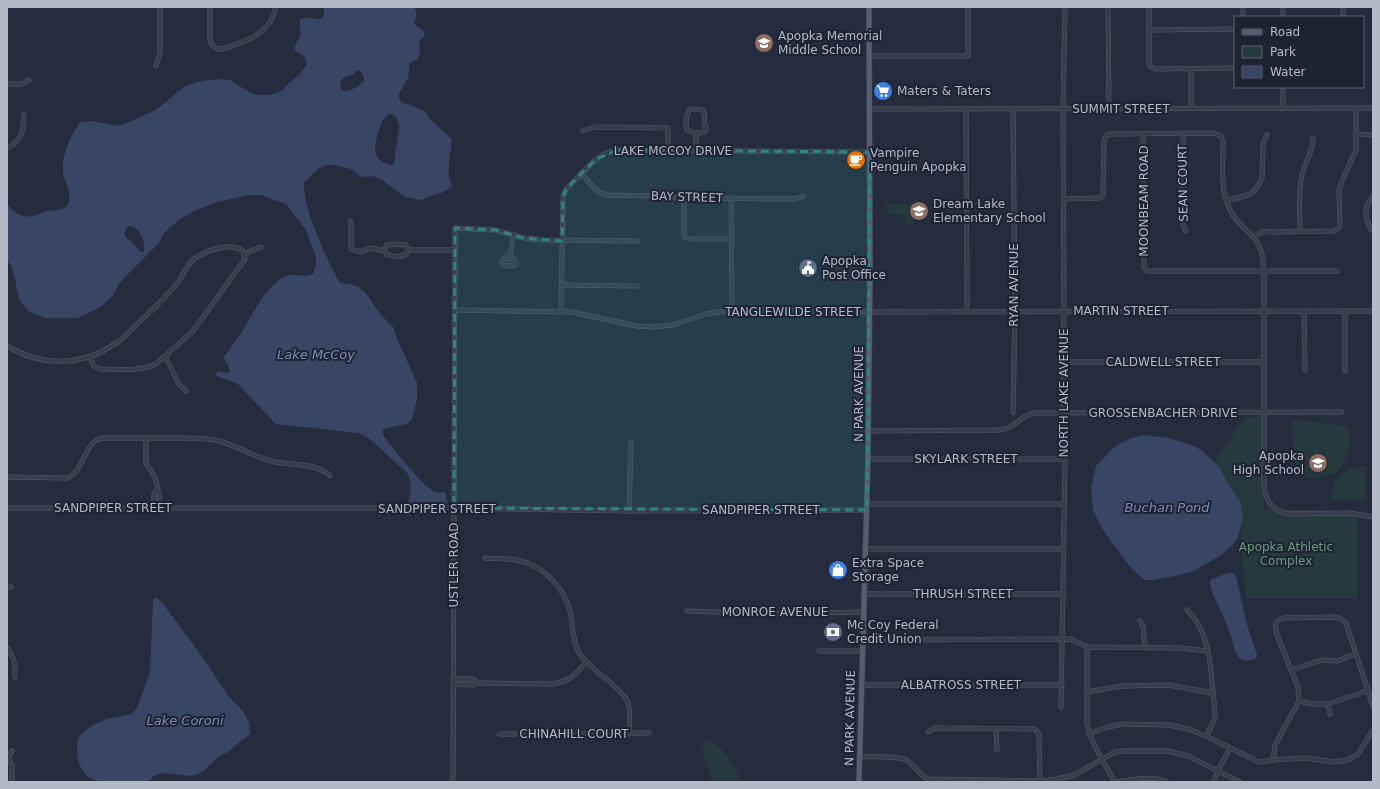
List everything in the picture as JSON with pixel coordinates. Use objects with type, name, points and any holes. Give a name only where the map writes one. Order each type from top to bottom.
[{"type":"main road","name":"N PARK AVENUE","points":[[859,782],[863,594],[868,459],[870,152],[869,7]]},
{"type":"street","points":[[156,66],[160,53],[160,7]]},
{"type":"street","points":[[210,7],[210,40],[213,47],[217,49],[223,49],[256,36],[265,29],[275,13],[276,7]]},
{"type":"street","points":[[869,56],[968,56],[968,7]]},
{"type":"street","name":"NORTH LAKE AVENUE","points":[[1062,706],[1065,459],[1063,362],[1065,7]]},
{"type":"street","points":[[1108,7],[1109,109]]},
{"type":"street","points":[[1148,7],[1149,64],[1151,67],[1155,69],[1234,68]]},
{"type":"street","points":[[1149,30],[1234,29]]},
{"type":"street","points":[[1191,69],[1191,108]]},
{"type":"street","points":[[7,84],[22,84],[29,80]]},
{"type":"street","points":[[1283,88],[1283,108]]},
{"type":"street","points":[[1254,237],[1261,232],[1334,231],[1340,227],[1339,190],[1356,150],[1356,108]]},
{"type":"street","name":"SUMMIT STREET","points":[[869,109],[1373,108]]},
{"type":"street","points":[[690,109],[703,110],[705,114],[703,122],[706,131],[696,133],[688,130],[686,127],[688,112],[690,109]]},
{"type":"street","points":[[966,109],[967,311]]},
{"type":"street","name":"RYAN AVENUE","points":[[1013,109],[1015,312],[1013,413]]},
{"type":"street","points":[[7,149],[20,139],[23,132],[24,115]]},
{"type":"street","points":[[583,131],[594,127],[668,128],[668,150]]},
{"type":"street","points":[[696,133],[696,151]]},
{"type":"street","points":[[1064,198],[1102,197],[1104,143],[1106,136],[1112,133],[1213,133],[1222,137],[1223,188],[1227,201],[1236,220],[1254,237],[1263,258],[1264,484],[1266,497],[1271,505],[1279,511],[1288,514],[1349,513],[1373,517]]},
{"type":"street","name":"MOONBEAM ROAD","points":[[1143,134],[1144,267],[1147,271],[1264,271]]},
{"type":"street","name":"SEAN COURT","points":[[1183,134],[1183,223],[1185,232]]},
{"type":"street","points":[[1356,134],[1373,135]]},
{"type":"street","points":[[1227,201],[1251,194],[1258,186],[1262,178],[1263,143],[1267,135]]},
{"type":"street","points":[[1300,231],[1300,187],[1303,172],[1313,146],[1313,138]]},
{"type":"street","name":"LAKE MCCOY DRIVE","points":[[561,311],[563,197],[566,189],[581,173],[605,153],[618,150],[870,152]]},
{"type":"street","name":"BAY STREET","points":[[581,173],[597,191],[606,195],[684,198],[795,198],[803,196]]},
{"type":"street","points":[[1373,197],[1367,205],[1366,220],[1373,231]]},
{"type":"street","points":[[684,198],[684,233],[686,237],[691,239],[731,239]]},
{"type":"street","points":[[731,198],[732,310]]},
{"type":"street","points":[[350,221],[351,249],[361,252],[370,248],[384,251],[390,256],[403,256],[406,255],[409,250]]},
{"type":"street","name":"USTLER ROAD","points":[[453,782],[456,228],[495,230],[514,234]]},
{"type":"street","points":[[509,258],[514,234],[524,238],[562,241],[637,241]]},
{"type":"street","points":[[384,251],[386,246],[393,244],[406,245],[409,250]]},
{"type":"street","points":[[7,346],[25,355],[50,361],[62,362],[90,357],[104,351],[124,337],[177,284],[193,260],[211,250],[235,247],[240,248],[243,251],[243,262],[201,321],[193,331],[156,364],[148,368],[99,369],[92,365],[90,357]]},
{"type":"street","points":[[244,254],[262,247]]},
{"type":"street","points":[[409,250],[455,250]]},
{"type":"street","points":[[1264,271],[1337,271]]},
{"type":"street","points":[[562,285],[637,286]]},
{"type":"street","name":"TANGLEWILDE STREET","points":[[456,310],[561,311],[584,313],[636,326],[654,327],[672,325],[706,314],[732,310],[869,312]]},
{"type":"street","points":[[1304,311],[1304,370]]},
{"type":"street","points":[[1345,311],[1345,371]]},
{"type":"street","name":"MARTIN STREET","points":[[869,312],[1373,311]]},
{"type":"street","points":[[165,356],[179,384],[186,391]]},
{"type":"street","name":"CALDWELL STREET","points":[[1063,362],[1263,362]]},
{"type":"street","name":"GROSSENBACHER DRIVE","points":[[868,430],[998,430],[1009,428],[1024,417],[1033,414],[1342,412]]},
{"type":"street","points":[[7,477],[68,478],[75,474],[90,446],[95,440],[101,438],[201,438],[215,440],[236,446],[260,458],[318,469],[325,471],[330,476]]},
{"type":"street","points":[[146,438],[146,463],[155,477],[159,494],[160,508]]},
{"type":"street","points":[[629,511],[631,442]]},
{"type":"street","name":"SKYLARK STREET","points":[[868,459],[1065,459]]},
{"type":"street","points":[[154,508],[154,494],[157,488]]},
{"type":"street","points":[[867,504],[1064,504]]},
{"type":"street","name":"SANDPIPER STREET","points":[[7,508],[454,508],[629,511],[867,510]]},
{"type":"street","points":[[865,549],[1064,549]]},
{"type":"street","points":[[484,558],[522,561],[532,565],[553,581],[559,589],[569,609],[572,634],[580,653],[626,699],[629,709],[629,734]]},
{"type":"street","name":"THRUSH STREET","points":[[863,594],[1063,594]]},
{"type":"street","points":[[1187,610],[1196,617],[1208,651],[1215,716],[1206,736]]},
{"type":"street","name":"MONROE AVENUE","points":[[687,611],[774,614],[863,612]]},
{"type":"street","points":[[1273,760],[1275,745],[1299,701],[1298,687],[1277,635],[1275,627],[1278,619],[1336,618],[1341,619],[1346,623],[1373,706]]},
{"type":"street","points":[[1140,621],[1143,626],[1145,647]]},
{"type":"street","points":[[862,640],[1071,639],[1088,647],[1180,648],[1208,651]]},
{"type":"street","points":[[1088,647],[1087,724],[1089,734],[1102,759],[1117,782],[1127,779],[1161,779],[1167,782]]},
{"type":"street","points":[[7,648],[12,655],[14,662],[15,677]]},
{"type":"street","points":[[819,651],[862,651]]},
{"type":"street","points":[[1292,670],[1322,660],[1337,660],[1355,654]]},
{"type":"street","points":[[453,684],[553,684],[570,680],[588,662]]},
{"type":"street","points":[[453,678],[473,679],[478,683]]},
{"type":"street","points":[[466,678],[466,685]]},
{"type":"street","name":"ALBATROSS STREET","points":[[861,685],[1062,685]]},
{"type":"street","points":[[1087,692],[1122,686],[1169,685],[1213,693]]},
{"type":"street","points":[[1299,701],[1314,704],[1328,704],[1367,691]]},
{"type":"street","points":[[1328,704],[1330,714]]},
{"type":"street","points":[[1089,734],[1122,724],[1169,725],[1188,729],[1206,736],[1259,762],[1305,758],[1335,762],[1348,760],[1358,754],[1373,730]]},
{"type":"street","points":[[928,732],[935,728],[1035,729],[1039,734],[1040,781]]},
{"type":"street","points":[[996,729],[997,750]]},
{"type":"street","name":"CHINAHILL COURT","points":[[499,734],[649,734]]},
{"type":"street","points":[[1213,782],[1230,748]]},
{"type":"street","points":[[12,751],[7,757],[12,765],[12,782]]},
{"type":"street","points":[[859,757],[894,758],[906,760],[927,779],[1040,781],[1074,775],[1115,752],[1168,751],[1188,756],[1239,781]]},
{"type":"highlighted area","points":[[618,150],[870,152],[867,510],[454,508],[455,228],[495,230],[524,238],[562,241],[563,197],[566,189],[596,159]]},
{"type":"green space","points":[[886,204],[914,204],[914,225],[906,225],[906,218],[903,215],[890,215],[887,211]]},
{"type":"green space","name":"Apopka Athletic Complex","points":[[1245,417],[1264,417],[1264,509],[1357,511],[1357,598],[1247,598],[1242,561],[1241,513],[1202,481]]},
{"type":"green space","points":[[1298,420],[1349,426],[1349,450],[1343,464],[1336,473],[1320,478],[1297,476],[1291,424]]},
{"type":"green space","points":[[1366,466],[1366,499],[1363,501],[1332,500],[1334,486],[1341,476],[1352,469]]},
{"type":"green space","points":[[710,740],[729,758],[736,770],[740,782],[711,782],[710,772],[703,754],[703,746],[705,742]]},
{"type":"water","name":"Lake McCoy","points":[[323,7],[414,7],[416,11],[414,21],[415,25],[425,32],[423,38],[419,41],[420,52],[418,59],[410,64],[408,78],[399,94],[399,99],[403,103],[426,112],[430,119],[452,139],[449,175],[452,186],[444,192],[422,200],[405,197],[382,180],[373,176],[361,177],[351,169],[336,165],[326,165],[318,169],[304,182],[310,216],[329,263],[336,276],[340,283],[351,284],[365,292],[380,314],[394,328],[396,336],[417,383],[417,399],[412,419],[407,424],[383,429],[383,435],[423,483],[435,492],[444,492],[446,494],[446,505],[408,505],[411,489],[408,474],[370,439],[359,433],[276,424],[238,384],[216,376],[217,371],[228,373],[229,367],[223,358],[272,285],[286,276],[307,276],[313,274],[316,266],[315,254],[306,230],[286,204],[261,195],[248,195],[214,203],[194,211],[180,219],[165,232],[158,244],[123,279],[114,294],[102,306],[78,318],[45,318],[28,311],[19,299],[11,266],[7,260],[7,204],[16,213],[24,216],[37,215],[47,211],[60,209],[68,205],[69,195],[63,171],[64,156],[69,141],[80,122],[91,121],[118,126],[156,110],[185,86],[202,81],[218,79],[230,80],[252,94],[268,95],[282,91],[300,74],[307,64],[305,57],[295,51],[295,46],[300,36],[300,20],[309,18],[322,19],[324,12]],"holes":[[[358,70],[363,74],[364,81],[354,88],[343,91],[340,85],[342,80],[347,76],[353,75]],[[389,114],[395,115],[399,124],[395,161],[392,165],[381,161],[375,152],[382,121]],[[130,226],[134,227],[140,232],[143,239],[144,252],[140,252],[126,237],[124,233],[126,228]]]},
{"type":"water","name":"Buchan Pond","points":[[1143,435],[1168,438],[1192,445],[1203,451],[1218,466],[1241,504],[1243,518],[1238,537],[1234,543],[1223,554],[1192,572],[1155,580],[1144,580],[1131,568],[1103,530],[1093,510],[1091,487],[1096,466],[1111,450],[1118,445]]},
{"type":"water","points":[[1228,573],[1234,573],[1236,576],[1247,625],[1257,655],[1256,658],[1251,660],[1243,660],[1237,655],[1212,590],[1210,581]]},
{"type":"water","name":"Lake Coroni","points":[[155,598],[161,601],[201,655],[229,697],[242,710],[249,722],[250,734],[217,758],[204,770],[195,775],[163,774],[152,777],[148,782],[114,783],[97,781],[85,774],[79,763],[77,749],[79,736],[92,726],[106,719],[132,714],[137,707],[150,672],[153,600]]},
{"type":"place","name":"Apopka Memorial Middle School","points":[[764,43]]},
{"type":"place","name":"Maters & Taters","points":[[883,91]]},
{"type":"place","name":"Vampire Penguin Apopka","points":[[856,160]]},
{"type":"place","name":"Dream Lake Elementary School","points":[[919,211]]},
{"type":"place","name":"Apopka Post Office","points":[[808,268]]},
{"type":"place","name":"Apopka High School","points":[[1318,463]]},
{"type":"place","name":"Extra Space Storage","points":[[838,570]]},
{"type":"place","name":"Mc Coy Federal Credit Union","points":[[833,632]]}]
